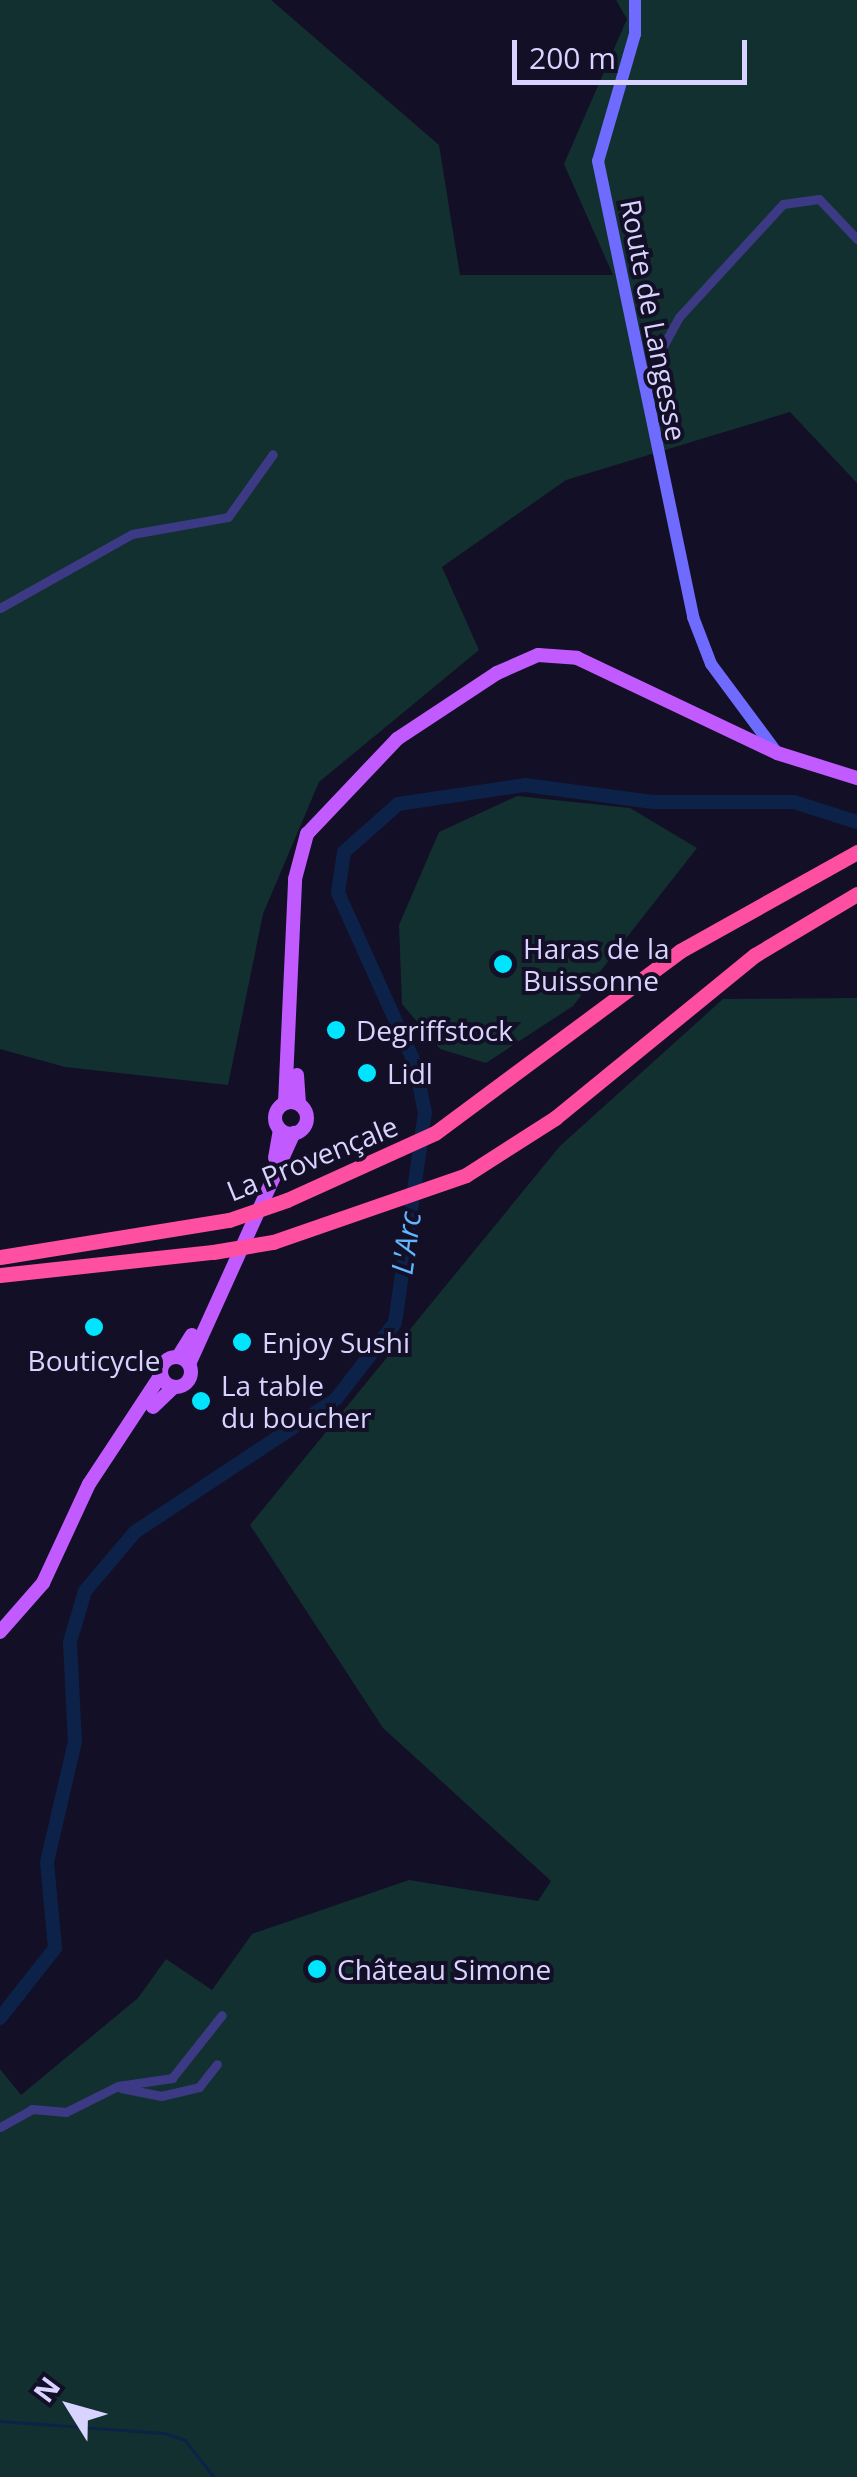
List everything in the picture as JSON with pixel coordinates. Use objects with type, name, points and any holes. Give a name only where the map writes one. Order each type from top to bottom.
[{"type":"highway","name":"La Provençale","points":[[0,1256],[229,1220],[377,1163],[472,1110],[680,951],[857,852]]},
{"type":"highway","name":"La Provençale","points":[[0,1276],[273,1242],[368,1216],[466,1175],[555,1118],[756,955],[856,894]]},
{"type":"main road","points":[[0,1629],[28,1602],[76,1512],[162,1375],[184,1360],[287,1131],[292,1104],[298,862],[324,810],[397,739],[538,654],[577,658],[777,753],[857,778]]},
{"type":"main road","points":[[287,1131],[306,1121],[292,1104]]},
{"type":"main road","points":[[76,1512],[174,1387],[188,1382],[184,1360]]},
{"type":"main road","points":[[162,1375],[174,1387]]},
{"type":"street","name":"Route de Langesse","points":[[635,0],[636,34],[596,145],[667,524],[704,651],[777,753]]},
{"type":"street","points":[[642,384],[679,318],[782,204],[819,199],[857,240]]},
{"type":"street","points":[[0,608],[132,534],[228,517],[274,454]]},
{"type":"street","points":[[0,2127],[32,2108],[66,2112],[118,2086],[172,2078],[222,2015]]},
{"type":"street","points":[[118,2086],[161,2096],[199,2087],[217,2064]]},
{"type":"green space","points":[[0,0],[271,0],[439,145],[460,275],[613,275],[564,164],[627,19],[616,0],[857,0],[857,483],[790,412],[566,480],[442,567],[479,650],[319,782],[263,914],[228,1085],[65,1067],[0,1049]]},
{"type":"green space","name":"Haras de la Buissonne","points":[[517,796],[630,808],[697,848],[573,1006],[486,1063],[440,1049],[402,1004],[399,925],[439,832]]},
{"type":"green space","points":[[857,998],[857,2477],[0,2477],[0,2069],[21,2095],[138,1998],[166,1959],[212,1990],[252,1934],[409,1880],[538,1901],[551,1881],[383,1728],[250,1525],[560,1146],[723,999]]},
{"type":"waterway","name":"L'Arc","points":[[0,2018],[55,1948],[47,1862],[75,1742],[70,1642],[85,1591],[135,1532],[336,1399],[395,1323],[425,1113],[415,1064],[338,893],[344,852],[398,804],[525,785],[653,802],[794,802],[857,822]]},
{"type":"waterway","points":[[0,2421],[164,2433],[185,2440],[214,2477]]},
{"type":"place","name":"Haras de la Buissonne","points":[[503,964]]},
{"type":"place","name":"Degriffstock","points":[[336,1030]]},
{"type":"place","name":"Lidl","points":[[367,1073]]},
{"type":"place","name":"Bouticycle","points":[[94,1327]]},
{"type":"place","name":"Enjoy Sushi","points":[[242,1342]]},
{"type":"place","name":"La table du boucher","points":[[201,1401]]},
{"type":"place","name":"Château Simone","points":[[317,1969]]}]
